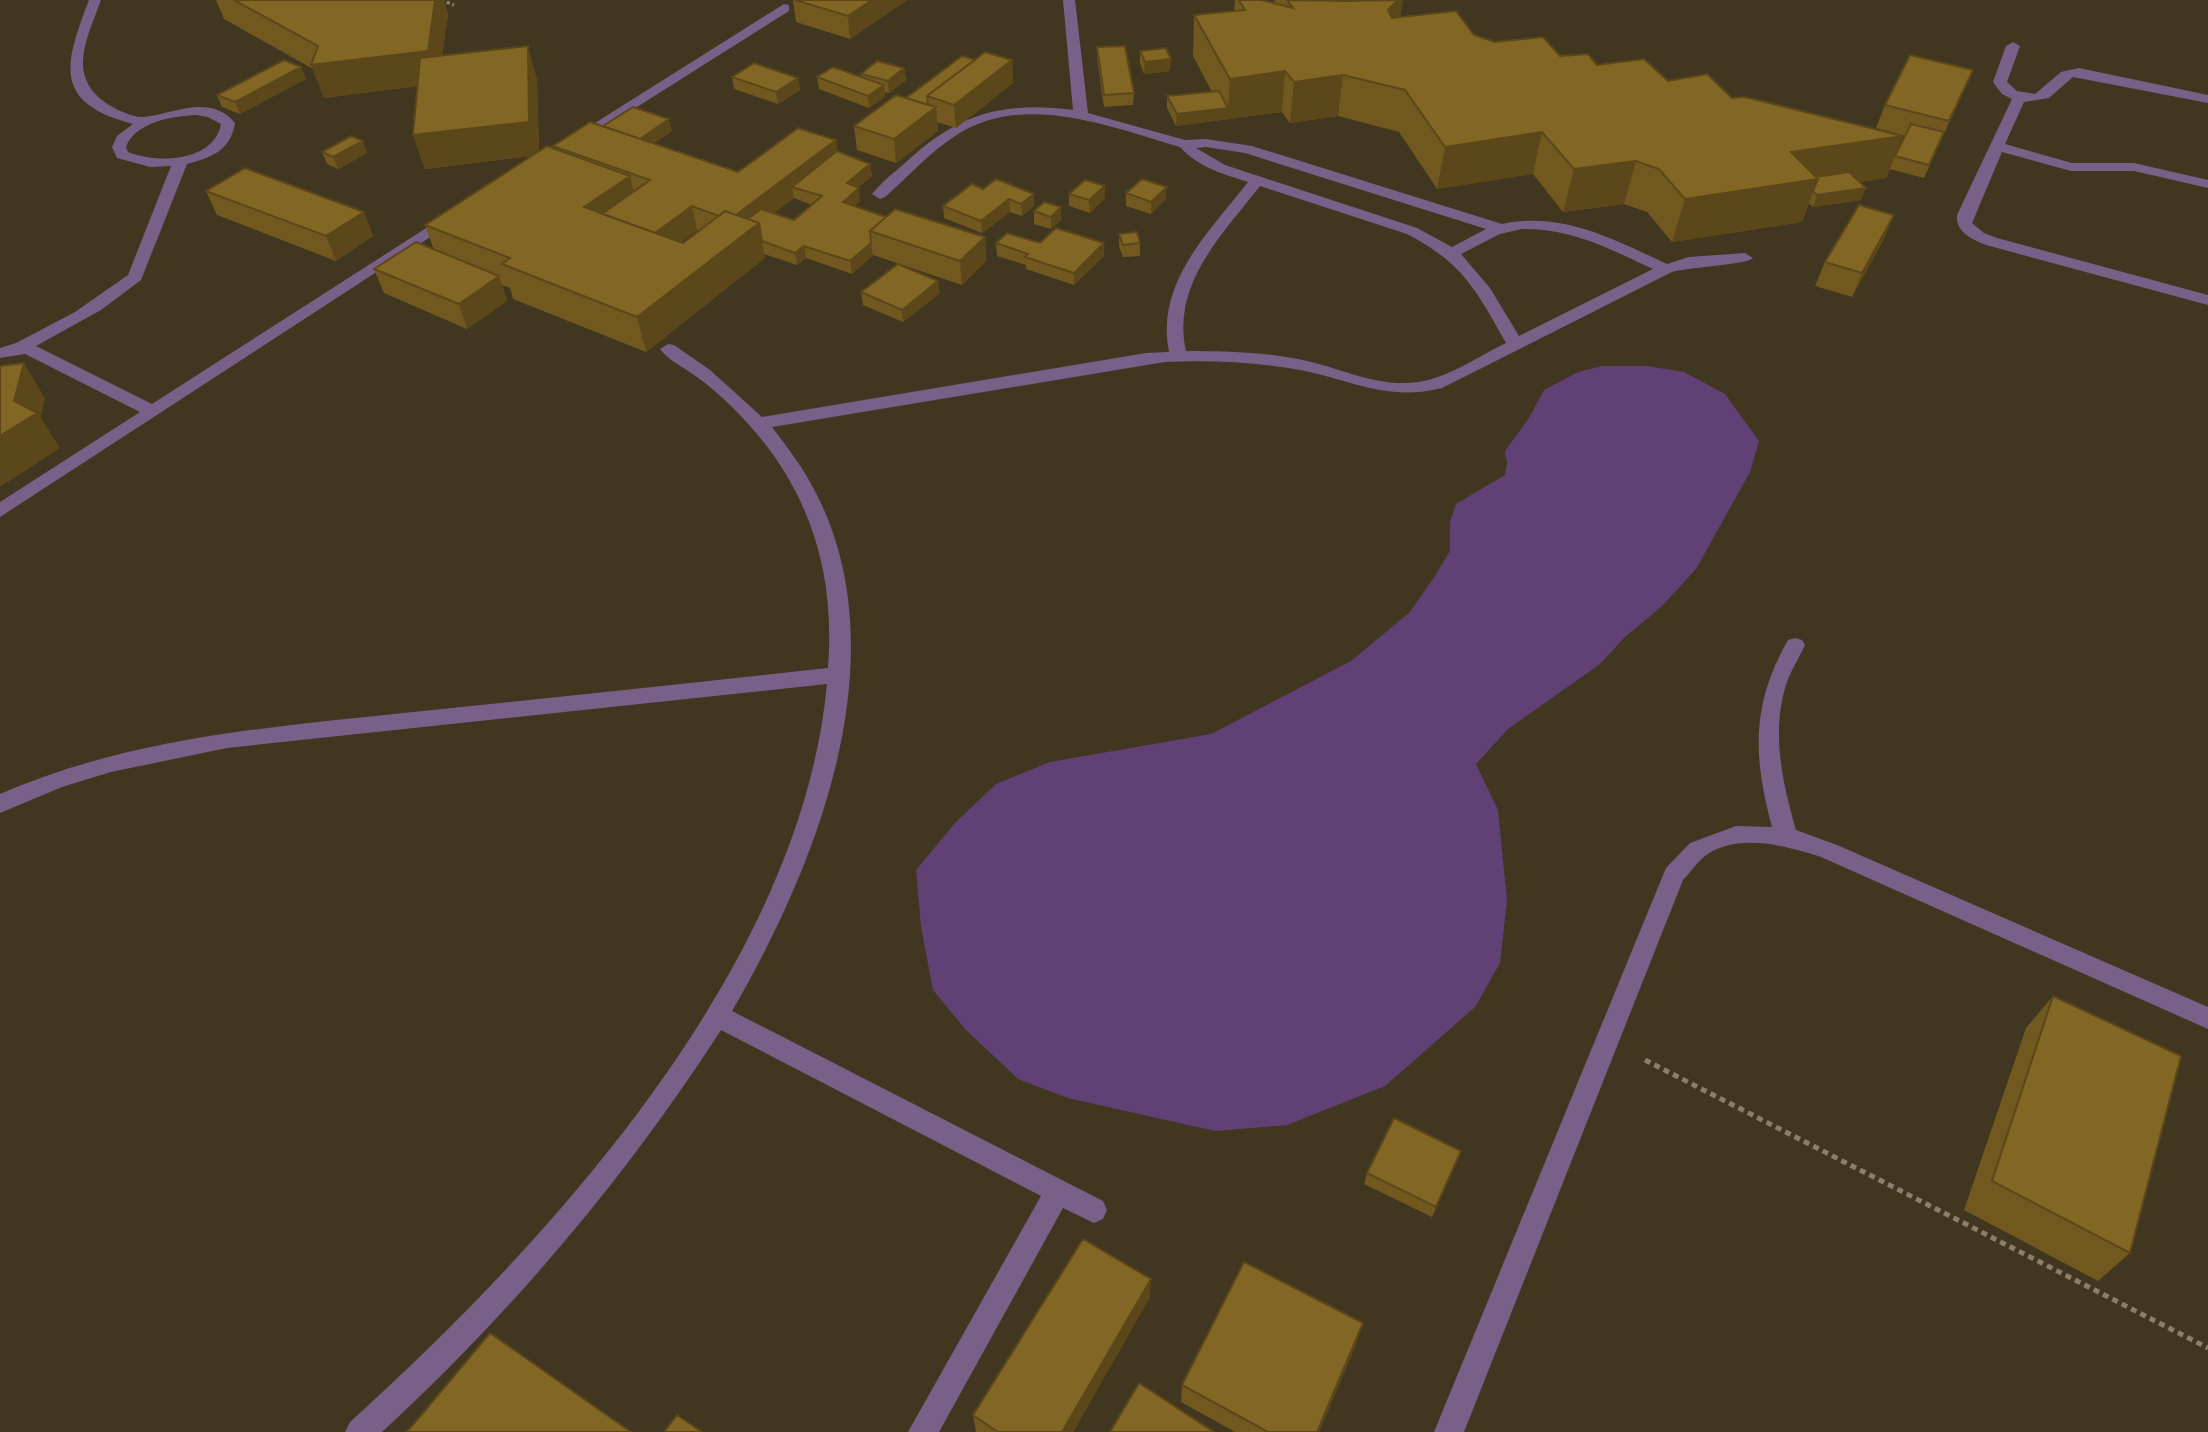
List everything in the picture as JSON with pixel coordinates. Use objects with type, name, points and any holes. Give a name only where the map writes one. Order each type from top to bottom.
[{"type":"lane","points":[[95,0],[75,59],[74,75],[80,90],[94,103],[117,114],[144,122]]},
{"type":"lane","points":[[1069,0],[1081,117]]},
{"type":"lane","points":[[565,146],[784,8]]},
{"type":"lane","points":[[2013,46],[2000,82],[2009,93],[2020,96],[2039,97],[2046,94],[2061,76],[2079,72],[2208,99]]},
{"type":"lane","points":[[2020,96],[1965,215],[1964,223],[1969,231],[1989,241],[2208,300]]},
{"type":"lane","points":[[195,111],[222,117],[228,123],[229,131],[224,140],[214,148],[181,162],[146,164],[132,161],[122,155],[119,148],[122,139],[144,122],[161,116],[195,111]]},
{"type":"lane","points":[[880,194],[942,139],[962,126],[989,116],[1019,111],[1051,111],[1185,144],[1206,143],[1247,149],[1501,229]]},
{"type":"lane","points":[[1185,144],[1206,162],[1412,232],[1452,253],[1476,278],[1516,344]]},
{"type":"lane","points":[[1998,146],[2071,167],[2134,167],[2208,184]]},
{"type":"lane","points":[[0,353],[22,347],[123,289],[135,276],[181,162]]},
{"type":"lane","points":[[1178,355],[1172,324],[1178,293],[1193,266],[1257,180]]},
{"type":"lane","points":[[0,511],[462,212]]},
{"type":"lane","points":[[1452,253],[1501,229],[1527,223],[1558,225],[1587,234],[1666,269]]},
{"type":"lane","points":[[761,423],[1146,358],[1178,355],[1258,358],[1305,366],[1371,387],[1405,390],[1436,384],[1666,269],[1689,261],[1745,258]]},
{"type":"lane","points":[[22,347],[153,412]]},
{"type":"lane","points":[[360,1432],[430,1369],[546,1247],[641,1129],[717,1016],[760,941],[794,869],[818,800],[833,736],[841,615],[832,559],[816,509],[798,475],[761,423],[734,396],[668,349]]},
{"type":"lane","points":[[1786,836],[1771,781],[1768,731],[1776,685],[1795,645]]},
{"type":"lane","points":[[0,804],[92,768],[160,751],[227,740],[838,675]]},
{"type":"lane","points":[[1449,1432],[1674,875],[1698,849],[1736,835],[1786,836],[1829,851],[2208,1018]]},
{"type":"lane","points":[[717,1016],[1094,1210]]},
{"type":"lane","points":[[923,1432],[1058,1191]]},
{"type":"path","points":[[441,0],[454,5]]},
{"type":"path","points":[[1607,1041],[2208,1348]]},
{"type":"shaded area","points":[[1602,366],[1647,366],[1684,372],[1725,394],[1759,441],[1750,472],[1696,569],[1662,606],[1624,638],[1600,664],[1508,729],[1476,764],[1498,810],[1507,900],[1500,963],[1475,1007],[1385,1086],[1287,1125],[1215,1131],[1068,1098],[1018,1079],[966,1030],[933,990],[921,927],[916,870],[956,822],[996,784],[1050,762],[1211,734],[1351,661],[1410,612],[1450,551],[1450,522],[1456,504],[1505,475],[1505,451],[1529,418],[1544,390],[1578,372]]},
{"type":"building","points":[[234,0],[435,0],[428,51],[311,65],[318,46]]},
{"type":"building","points":[[795,0],[872,0],[848,16]]},
{"type":"building","points":[[1239,0],[1261,0],[1293,8],[1287,0],[1398,0],[1388,10],[1392,18],[1456,11],[1474,35],[1495,42],[1543,37],[1560,56],[1588,54],[1597,65],[1644,59],[1668,81],[1707,74],[1732,98],[1745,97],[1903,136],[1791,152],[1818,179],[1685,199],[1659,169],[1636,161],[1574,169],[1542,132],[1445,147],[1405,90],[1343,75],[1294,82],[1285,71],[1230,79],[1194,15],[1245,10]]},
{"type":"building","points":[[528,46],[529,122],[413,135],[420,58]]},
{"type":"building","points":[[1125,46],[1134,93],[1104,95],[1097,47]]},
{"type":"building","points":[[1166,48],[1171,59],[1145,62],[1140,51]]},
{"type":"building","points":[[985,52],[1012,60],[954,105],[927,96]]},
{"type":"building","points":[[1910,55],[1973,70],[1949,121],[1885,105]]},
{"type":"building","points":[[962,56],[975,60],[927,96],[928,105],[906,98]]},
{"type":"building","points":[[284,60],[301,67],[235,102],[217,95]]},
{"type":"building","points":[[877,61],[904,68],[888,81],[861,74]]},
{"type":"building","points":[[754,63],[798,78],[776,92],[732,77]]},
{"type":"building","points":[[833,67],[884,85],[868,96],[817,77]]},
{"type":"building","points":[[1219,91],[1228,108],[1177,114],[1167,96]]},
{"type":"building","points":[[896,95],[936,107],[894,139],[854,126]]},
{"type":"building","points":[[633,107],[669,119],[640,139],[603,126]]},
{"type":"building","points":[[590,122],[738,172],[798,128],[836,140],[736,215],[725,211],[719,216],[692,206],[655,233],[602,214],[650,180],[553,146]]},
{"type":"building","points":[[1911,124],[1944,132],[1929,165],[1895,156]]},
{"type":"building","points":[[351,136],[363,141],[333,157],[322,152]]},
{"type":"building","points":[[547,146],[630,176],[584,207],[683,243],[725,211],[759,223],[637,317],[502,264],[510,258],[425,225]]},
{"type":"building","points":[[837,151],[870,164],[847,183],[859,188],[843,202],[886,217],[870,231],[871,243],[850,261],[804,246],[795,253],[762,241],[759,223],[748,219],[761,209],[794,220],[822,196],[792,187]]},
{"type":"building","points":[[245,168],[364,212],[326,236],[206,191]]},
{"type":"building","points":[[1849,172],[1866,188],[1817,195],[1813,191],[1818,179],[1816,177]]},
{"type":"building","points":[[996,179],[1034,194],[1021,204],[1009,199],[981,221],[943,206],[972,184],[983,189]]},
{"type":"building","points":[[1142,179],[1167,187],[1151,202],[1126,193]]},
{"type":"building","points":[[1085,180],[1105,186],[1089,200],[1069,194]]},
{"type":"building","points":[[1044,202],[1061,207],[1051,217],[1034,211]]},
{"type":"building","points":[[1859,205],[1894,215],[1862,273],[1825,262]]},
{"type":"building","points":[[895,209],[985,237],[960,261],[870,231]]},
{"type":"building","points":[[1056,228],[1104,243],[1074,273],[1025,257],[1028,254],[996,243],[1007,233],[1040,243]]},
{"type":"building","points":[[1137,232],[1140,243],[1123,245],[1119,234]]},
{"type":"building","points":[[416,242],[499,276],[459,304],[374,269]]},
{"type":"building","points":[[898,264],[938,281],[902,310],[861,292]]},
{"type":"building","points":[[24,363],[14,401],[37,413],[0,436],[0,366]]},
{"type":"building","points":[[2053,996],[2181,1056],[2130,1253],[1992,1181]]},
{"type":"building","points":[[1394,1118],[1461,1151],[1436,1207],[1367,1173]]},
{"type":"building","points":[[1083,1239],[1151,1279],[1062,1432],[998,1432],[973,1415]]},
{"type":"building","points":[[1244,1262],[1363,1323],[1317,1432],[1268,1432],[1182,1385]]},
{"type":"building","points":[[490,1333],[631,1432],[407,1432]]},
{"type":"building","points":[[1139,1383],[1214,1432],[1110,1432]]},
{"type":"building","points":[[677,1415],[702,1432],[664,1432]]}]
